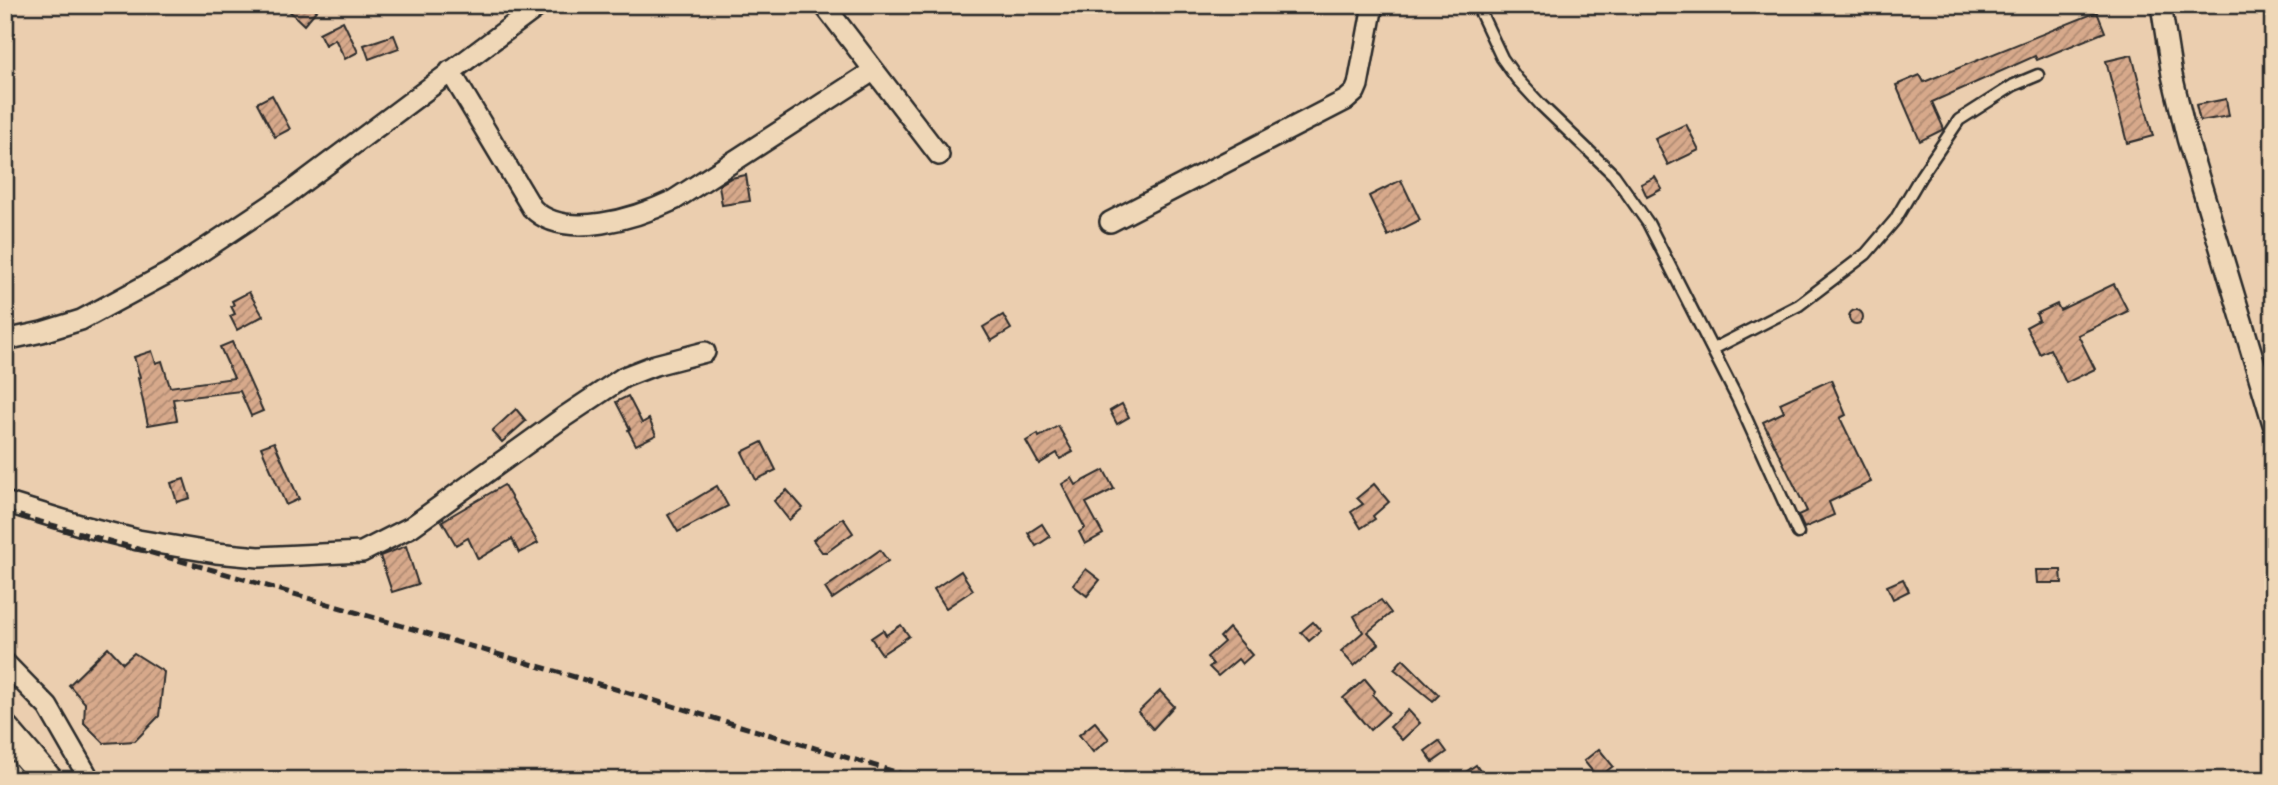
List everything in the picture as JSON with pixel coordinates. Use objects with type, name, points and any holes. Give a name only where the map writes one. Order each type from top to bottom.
[{"type":"main road","points":[[5,730],[48,780]]},
{"type":"street","points":[[5,340],[81,320],[172,271],[286,195],[540,5]]},
{"type":"street","points":[[824,5],[939,155]]},
{"type":"street","points":[[1110,222],[1346,100],[1358,85],[1373,5]]},
{"type":"street","points":[[2161,5],[2181,115],[2273,424]]},
{"type":"street","points":[[450,71],[532,208],[540,216],[563,225],[639,215],[674,200],[873,71]]},
{"type":"street","points":[[5,502],[138,540],[216,553],[259,557],[362,552],[411,527],[624,377],[655,365],[705,352]]},
{"type":"street","points":[[5,663],[48,707],[90,780]]},
{"type":"street","points":[[5,768],[15,780]]},
{"type":"lane","points":[[1477,5],[1502,58],[1517,79],[1614,175],[1648,223],[1713,349],[1798,533]]},
{"type":"lane","points":[[1713,349],[1799,304],[1866,254],[1895,220],[1959,120],[2014,85],[2038,75]]},
{"type":"building","points":[[283,5],[321,5],[304,25]]},
{"type":"building","points":[[2097,12],[2105,32],[2037,60],[2035,56],[1932,102],[1944,129],[1920,141],[1896,85],[1920,75],[1924,82]]},
{"type":"building","points":[[343,21],[358,52],[345,59],[335,39],[325,45],[319,33]]},
{"type":"building","points":[[394,35],[399,48],[369,59],[364,45]]},
{"type":"building","points":[[2132,55],[2153,136],[2127,143],[2106,61]]},
{"type":"building","points":[[272,95],[290,129],[275,137],[257,103]]},
{"type":"building","points":[[2226,99],[2229,116],[2200,121],[2196,105]]},
{"type":"building","points":[[1686,124],[1699,150],[1668,165],[1655,139]]},
{"type":"building","points":[[746,175],[750,201],[722,205],[719,185],[731,178]]},
{"type":"building","points":[[1655,177],[1662,189],[1647,197],[1641,184]]},
{"type":"building","points":[[1401,180],[1420,220],[1388,236],[1369,196]]},
{"type":"building","points":[[2114,284],[2128,311],[2078,335],[2095,369],[2066,383],[2050,349],[2040,354],[2026,327],[2039,320],[2036,314],[2057,304],[2060,310]]},
{"type":"building","points":[[249,292],[263,316],[237,330],[230,316],[235,314],[232,301]]},
{"type":"building","points":[[1856,310],[1861,312],[1861,322],[1856,324],[1851,322],[1849,317],[1851,312]]},
{"type":"building","points":[[1003,315],[1011,329],[991,341],[983,327]]},
{"type":"building","points":[[232,342],[263,411],[251,416],[240,391],[173,399],[177,420],[148,425],[134,357],[152,351],[156,363],[162,361],[170,387],[234,378],[220,347]]},
{"type":"building","points":[[1831,380],[1846,415],[1840,418],[1871,482],[1829,502],[1834,515],[1804,528],[1798,515],[1807,511],[1763,422],[1784,412],[1780,403]]},
{"type":"building","points":[[628,396],[642,423],[649,419],[656,435],[636,445],[616,402]]},
{"type":"building","points":[[1122,404],[1129,417],[1117,424],[1110,411]]},
{"type":"building","points":[[516,409],[526,421],[502,442],[492,431]]},
{"type":"building","points":[[1058,426],[1073,452],[1060,459],[1057,453],[1039,464],[1026,441]]},
{"type":"building","points":[[274,442],[299,499],[286,505],[261,447]]},
{"type":"building","points":[[762,442],[776,470],[756,480],[742,452]]},
{"type":"building","points":[[1104,470],[1114,489],[1086,503],[1103,534],[1085,544],[1079,532],[1085,528],[1062,484],[1072,478],[1076,485]]},
{"type":"building","points":[[184,479],[190,498],[177,502],[171,483]]},
{"type":"building","points":[[1374,484],[1389,502],[1373,516],[1375,519],[1361,528],[1351,512],[1363,504],[1357,498]]},
{"type":"building","points":[[504,485],[538,543],[519,553],[512,539],[478,559],[468,538],[456,545],[442,521]]},
{"type":"building","points":[[717,486],[728,506],[678,532],[668,515]]},
{"type":"building","points":[[787,490],[803,508],[789,520],[774,501]]},
{"type":"building","points":[[843,518],[853,533],[827,552],[822,552],[813,540]]},
{"type":"building","points":[[1042,524],[1050,537],[1036,546],[1028,533]]},
{"type":"building","points":[[406,546],[418,584],[392,592],[380,556]]},
{"type":"building","points":[[880,550],[888,561],[832,599],[825,588]]},
{"type":"building","points":[[1086,569],[1100,580],[1087,596],[1073,585]]},
{"type":"building","points":[[2036,570],[2061,570],[2062,583],[2037,583]]},
{"type":"building","points":[[961,571],[973,590],[946,608],[934,589]]},
{"type":"building","points":[[1903,579],[1909,591],[1893,599],[1887,586]]},
{"type":"building","points":[[1381,600],[1391,613],[1368,632],[1379,644],[1354,666],[1341,651],[1363,632],[1354,616]]},
{"type":"building","points":[[1313,622],[1321,631],[1309,641],[1301,632]]},
{"type":"building","points":[[901,625],[909,636],[882,654],[871,638],[883,630],[886,635]]},
{"type":"building","points":[[1229,628],[1252,655],[1242,664],[1238,659],[1218,676],[1209,667],[1213,664],[1207,657],[1224,642],[1220,637]]},
{"type":"building","points":[[108,647],[123,663],[134,653],[164,672],[159,716],[135,741],[104,743],[84,723],[85,703],[69,685]]},
{"type":"building","points":[[1403,659],[1439,695],[1433,701],[1394,669]]},
{"type":"building","points":[[1365,679],[1375,691],[1373,695],[1389,713],[1370,730],[1343,698]]},
{"type":"building","points":[[1160,691],[1174,706],[1153,729],[1138,712]]},
{"type":"building","points":[[1408,710],[1420,723],[1402,740],[1390,727]]},
{"type":"building","points":[[1095,722],[1109,739],[1093,752],[1079,735]]},
{"type":"building","points":[[1439,741],[1447,752],[1433,762],[1425,751]]},
{"type":"building","points":[[1599,749],[1613,766],[1598,778],[1584,761]]},
{"type":"building","points":[[1476,765],[1486,780],[1454,780]]},
{"type":"railway","points":[[5,512],[213,570],[923,780]]}]
